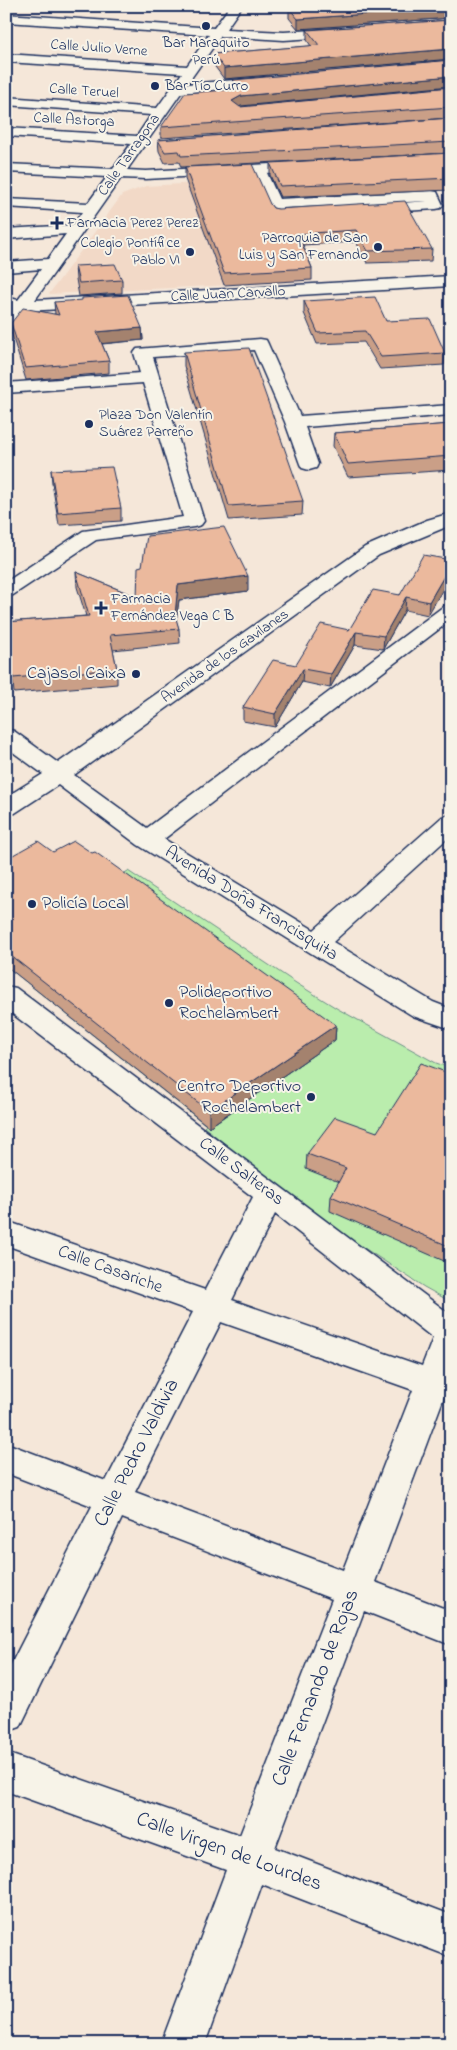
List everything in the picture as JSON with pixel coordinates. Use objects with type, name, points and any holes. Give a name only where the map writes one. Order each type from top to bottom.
[{"type":"street","name":"Calle Tarragona","points":[[6,329],[159,112],[190,70],[207,56],[217,32],[236,6]]},
{"type":"street","points":[[38,34],[61,11]]},
{"type":"street","points":[[6,18],[284,36],[353,31]]},
{"type":"street","points":[[8,60],[26,46]]},
{"type":"street","name":"Calle Julio Verne","points":[[8,60],[190,70]]},
{"type":"street","points":[[177,89],[287,79]]},
{"type":"street","points":[[220,85],[230,98]]},
{"type":"street","name":"Calle Teruel","points":[[6,101],[159,112]]},
{"type":"street","name":"Calle Astorga","points":[[6,132],[155,145]]},
{"type":"street","points":[[6,168],[146,175],[326,165]]},
{"type":"street","points":[[258,169],[278,215],[436,205],[432,195],[450,194]]},
{"type":"street","points":[[6,204],[91,208]]},
{"type":"street","points":[[6,234],[77,229]]},
{"type":"street","points":[[6,268],[53,263]]},
{"type":"street","name":"Calle Juan Carvallo","points":[[6,302],[23,306],[451,281]]},
{"type":"street","points":[[6,591],[90,535],[194,521],[143,353],[260,344],[294,422],[309,464]]},
{"type":"street","points":[[6,388],[150,377]]},
{"type":"street","points":[[294,422],[451,410]]},
{"type":"street","points":[[442,521],[451,536]]},
{"type":"street","name":"Avenida de los Gavilanes","points":[[6,808],[59,774],[372,551],[442,521]]},
{"type":"street","points":[[147,840],[451,610]]},
{"type":"street","name":"Avenida Doña Francisquita","points":[[6,736],[147,840],[423,1009],[451,1020]]},
{"type":"street","points":[[315,944],[451,822]]},
{"type":"street","name":"Calle Salteras","points":[[6,995],[451,1333]]},
{"type":"street","name":"Calle Pedro Valdivia","points":[[6,1714],[270,1194]]},
{"type":"street","name":"Calle Casariche","points":[[6,1233],[432,1384]]},
{"type":"street","name":"Calle Fernando de Rojas","points":[[184,2044],[251,1859],[451,1333]]},
{"type":"street","points":[[6,1458],[451,1628]]},
{"type":"street","name":"Calle Virgen de Lourdes","points":[[6,1772],[251,1859],[451,1936]]},
{"type":"shaded area","name":"Colegio Pontífice Pablo VI","points":[[250,180],[288,223],[313,281],[49,294],[122,195],[146,186]]},
{"type":"green space","name":"Centro Deportivo Rochelambert","points":[[128,871],[338,1009],[436,1063],[451,1068],[451,1302],[424,1287],[318,1218],[204,1127],[206,1125],[6,966],[6,945]]},
{"type":"building","points":[[313,6],[451,6],[451,8],[298,19],[289,8]]},
{"type":"building","points":[[451,20],[451,49],[224,68],[213,54],[319,45],[307,30]]},
{"type":"building","points":[[451,60],[451,76],[241,96],[232,101],[240,107],[451,87],[451,107],[161,127],[185,93],[240,89],[233,80]]},
{"type":"building","points":[[451,118],[451,142],[181,156],[179,151],[165,152],[158,140]]},
{"type":"building","points":[[451,153],[451,178],[280,186],[270,163]]},
{"type":"building","points":[[252,164],[273,208],[405,201],[432,249],[368,251],[356,230],[298,234],[312,268],[224,273],[185,167]]},
{"type":"building","points":[[115,264],[122,280],[79,283],[75,266]]},
{"type":"building","points":[[128,295],[142,328],[97,332],[109,361],[25,368],[11,323],[23,308],[59,315],[54,302]]},
{"type":"building","points":[[375,297],[386,321],[430,319],[445,353],[381,357],[365,331],[318,333],[304,301]]},
{"type":"building","points":[[249,348],[303,501],[229,506],[184,352]]},
{"type":"building","points":[[451,424],[451,456],[348,464],[334,433]]},
{"type":"building","points":[[112,467],[121,508],[58,513],[51,470]]},
{"type":"building","points":[[224,527],[248,576],[178,585],[175,615],[179,629],[110,635],[117,669],[13,678],[6,622],[89,616],[76,572],[137,597],[138,567],[142,566],[147,536]]},
{"type":"building","points":[[423,555],[451,560],[451,564],[429,602],[406,597],[384,636],[356,632],[331,674],[303,669],[275,714],[243,707],[273,660],[296,665],[321,624],[349,630],[373,590],[400,595]]},
{"type":"building","name":"Polideportivo Rochelambert","points":[[38,841],[53,852],[74,841],[92,853],[95,852],[336,1025],[209,1111],[6,952],[6,859]]},
{"type":"building","points":[[421,1063],[451,1074],[451,1247],[331,1196],[346,1168],[307,1154],[335,1117],[377,1132]]},
{"type":"place","name":"Bar Maraquito Perú","points":[[206,26]]},
{"type":"place","name":"Bar Tío Curro","points":[[155,86]]},
{"type":"place","name":"Farmacia Perez Perez","points":[[57,223]]},
{"type":"place","name":"Parroquia de San Luis y San Fernando","points":[[378,247]]},
{"type":"place","name":"Colegio Pontífice Pablo VI","points":[[190,252]]},
{"type":"place","name":"Plaza Don Valentín Suárez Parreño","points":[[89,424]]},
{"type":"place","name":"Farmacia Fernández Vega C B","points":[[101,608]]},
{"type":"place","name":"Cajasol Caixa","points":[[136,674]]},
{"type":"place","name":"Policía Local","points":[[32,904]]},
{"type":"place","name":"Polideportivo Rochelambert","points":[[169,1003]]},
{"type":"place","name":"Centro Deportivo Rochelambert","points":[[311,1097]]}]
